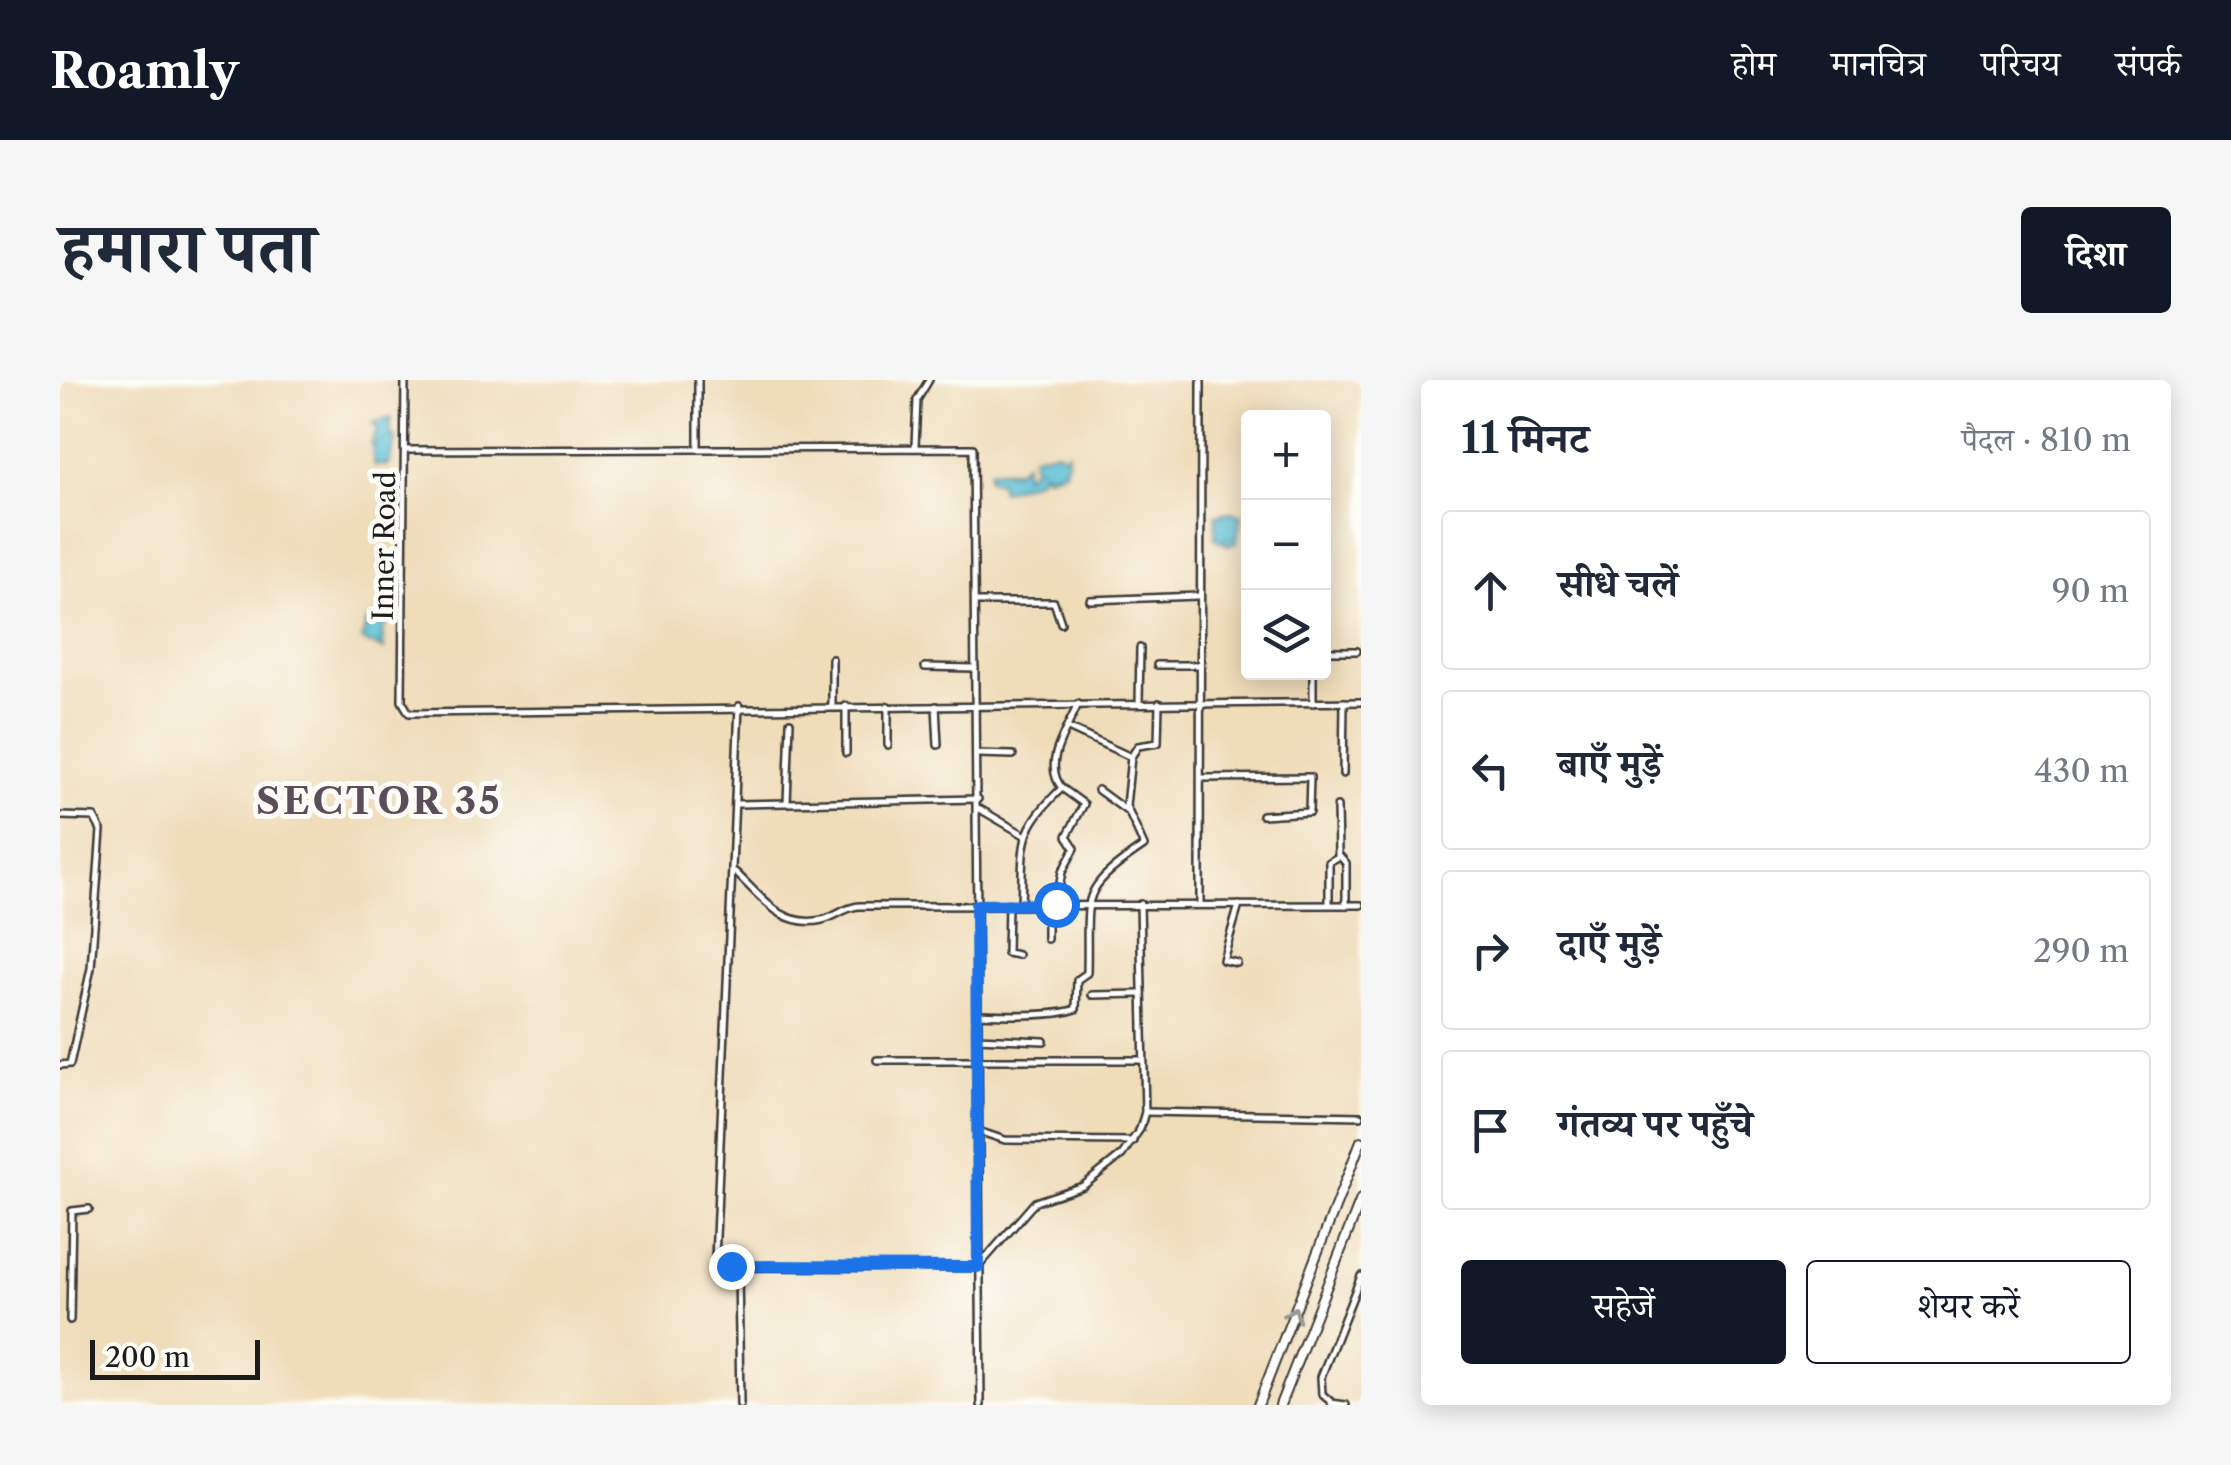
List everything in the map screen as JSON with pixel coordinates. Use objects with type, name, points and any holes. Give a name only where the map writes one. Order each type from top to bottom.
[{"type":"street","name":"Inner Road","points":[[406,380],[402,701],[407,712],[739,706]]},
{"type":"street","points":[[698,380],[698,446]]},
{"type":"street","points":[[915,446],[917,400],[929,380]]},
{"type":"street","points":[[1200,904],[1201,380]]},
{"type":"street","points":[[405,450],[966,444],[974,451],[981,1405]]},
{"type":"street","points":[[1090,600],[1198,596]]},
{"type":"street","points":[[976,602],[1054,602],[1061,623]]},
{"type":"street","points":[[1139,703],[1140,648]]},
{"type":"street","points":[[1331,651],[1357,652]]},
{"type":"street","points":[[832,659],[832,706]]},
{"type":"street","points":[[1157,665],[1198,664]]},
{"type":"street","points":[[924,668],[975,668]]},
{"type":"street","points":[[1313,680],[1313,702]]},
{"type":"street","points":[[1343,774],[1344,702]]},
{"type":"street","points":[[1140,904],[1145,1112],[1134,1141],[1083,1186],[1035,1202],[978,1267],[734,1267],[715,1260],[738,804],[739,706],[1361,702]]},
{"type":"street","points":[[978,1014],[1024,1016],[1031,1012],[1076,1009],[1078,979],[1087,973],[1088,904],[1099,878],[1144,846],[1128,812],[1131,756],[1138,746],[1158,742],[1159,703]]},
{"type":"street","points":[[1056,904],[1062,872],[1075,848],[1066,836],[1084,804],[1062,788],[1055,777],[1055,756],[1078,704]]},
{"type":"street","points":[[846,706],[846,754]]},
{"type":"street","points":[[888,706],[888,745]]},
{"type":"street","points":[[936,706],[938,745]]},
{"type":"street","points":[[787,803],[790,722]]},
{"type":"street","points":[[1068,728],[1131,756]]},
{"type":"street","points":[[977,754],[1014,754]]},
{"type":"street","points":[[1200,778],[1310,777],[1310,812],[1262,815]]},
{"type":"street","points":[[1021,903],[1026,836],[1034,812],[1062,788]]},
{"type":"street","points":[[1098,790],[1128,812]]},
{"type":"street","points":[[738,804],[978,799]]},
{"type":"street","points":[[1337,807],[1341,857],[1346,863],[1346,904]]},
{"type":"street","points":[[978,808],[1026,836]]},
{"type":"street","points":[[60,816],[94,817],[101,830],[92,968],[70,1064],[60,1065]]},
{"type":"street","points":[[1329,904],[1329,862],[1341,857]]},
{"type":"street","points":[[734,871],[762,904],[808,920],[822,920],[860,906],[1361,905]]},
{"type":"street","points":[[1008,904],[1006,953],[1018,955]]},
{"type":"street","points":[[1047,904],[1047,939]]},
{"type":"street","points":[[1236,963],[1224,960],[1238,905]]},
{"type":"street","points":[[1092,995],[1142,994]]},
{"type":"street","points":[[978,1038],[1044,1041]]},
{"type":"street","points":[[877,1060],[1143,1060]]},
{"type":"street","points":[[1145,1112],[1361,1116]]},
{"type":"street","points":[[978,1131],[1005,1140],[1134,1141]]},
{"type":"street","points":[[1258,1405],[1361,1141]]},
{"type":"street","points":[[1280,1405],[1361,1199]]},
{"type":"street","points":[[70,1320],[72,1210],[89,1209]]},
{"type":"street","points":[[734,1267],[738,1274],[740,1405]]},
{"type":"street","points":[[1346,1405],[1331,1403],[1322,1394],[1320,1383],[1361,1276]]},
{"type":"water","points":[[391,418],[390,435],[396,438],[388,465],[374,466],[372,442],[378,428],[373,423]]},
{"type":"water","points":[[1057,451],[1062,455],[1068,452],[1065,471],[1046,476],[1042,472],[1037,480],[1001,491],[999,482],[988,479],[989,470],[1016,470],[1025,463],[1024,475],[1034,469],[1032,455]]},
{"type":"water","points":[[1241,514],[1237,543],[1228,545],[1215,538],[1216,515]]},
{"type":"water","points":[[376,613],[388,618],[382,633],[384,650],[362,640],[366,623]]},
{"type":"district","name":"SECTOR 35","points":[[379,800]]},
{"type":"route","points":[[731,1266],[978,1267],[976,905],[1056,904]]}]
